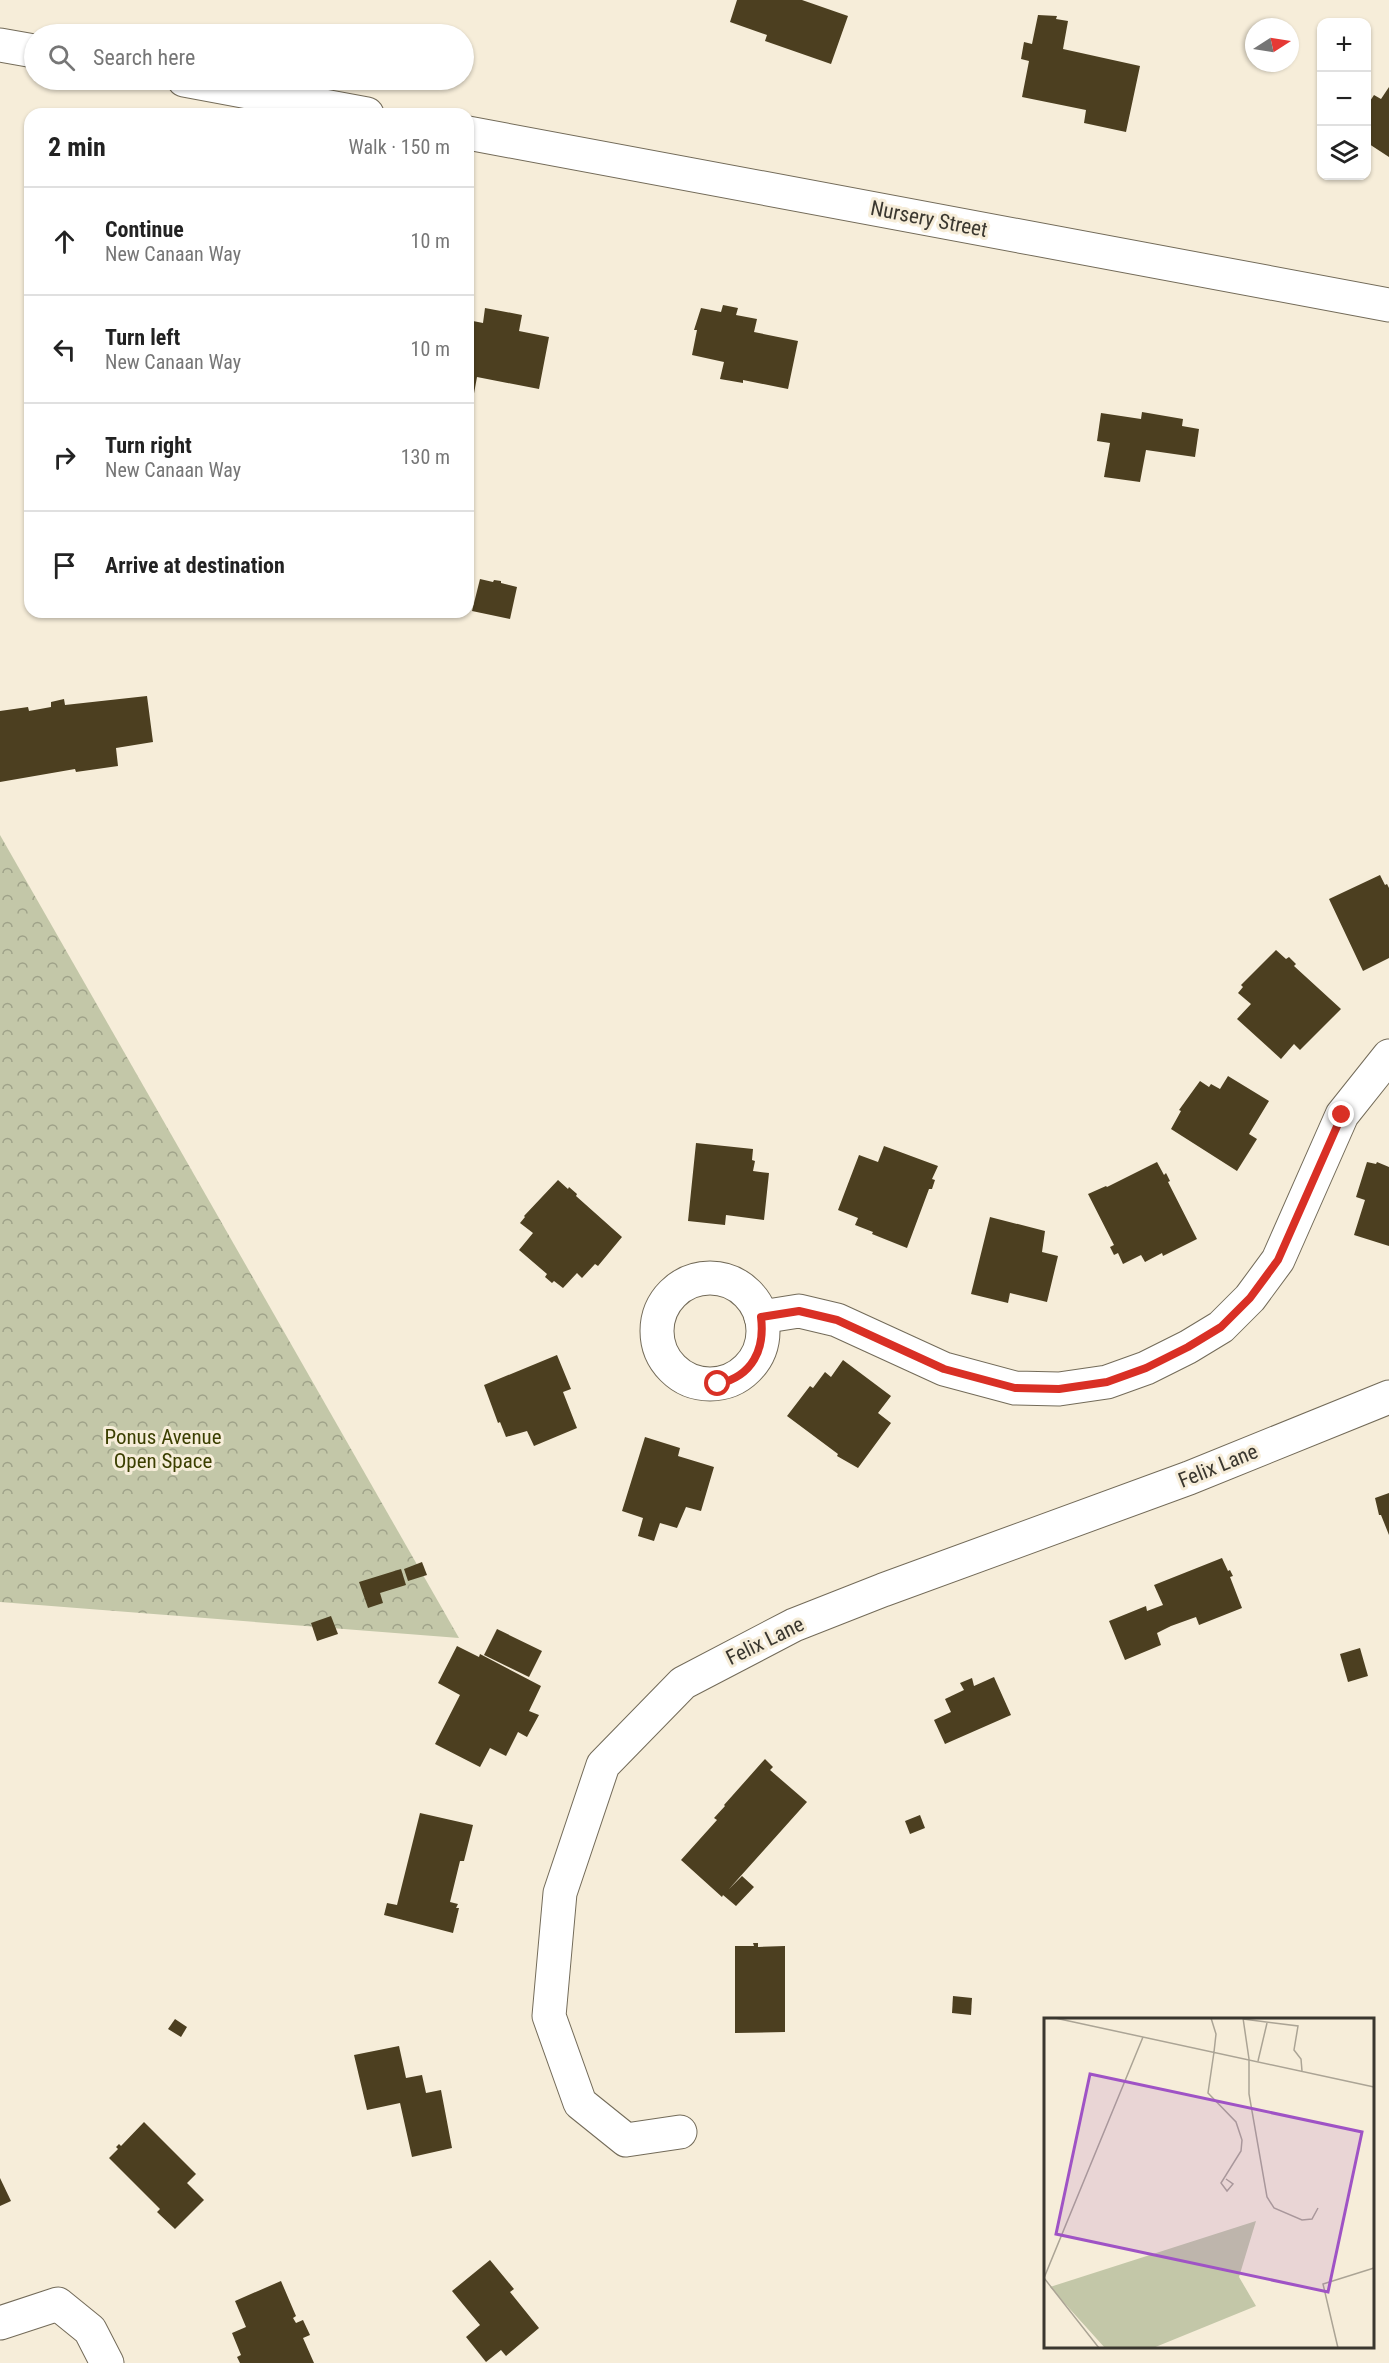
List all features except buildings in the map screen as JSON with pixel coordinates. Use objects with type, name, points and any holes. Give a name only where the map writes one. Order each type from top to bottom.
[{"type":"street","points":[[0,45],[24,49]]},
{"type":"street","points":[[238,90],[335,108]]},
{"type":"street","name":"Nursery Street","points":[[474,134],[1389,305]]},
{"type":"street","points":[[761,1317],[799,1311],[837,1320],[944,1369],[1015,1388],[1059,1389],[1107,1382],[1146,1368],[1221,1327],[1250,1298],[1278,1260],[1342,1115],[1389,1056]]},
{"type":"street","name":"Felix Lane","points":[[680,2132],[626,2140],[580,2103],[549,2016],[560,1893],[603,1765],[683,1683],[805,1621],[883,1590],[1189,1478],[1389,1397]]},
{"type":"street","points":[[0,2323],[58,2304],[90,2330],[107,2363]]},
{"type":"green space","name":"Ponus Avenue Open Space","points":[[0,835],[459,1638],[0,1602]]},
{"type":"route","points":[[718,1384],[733,1379],[755,1360],[761,1346],[763,1332],[761,1317],[799,1311],[837,1320],[944,1369],[1015,1388],[1059,1389],[1107,1382],[1146,1368],[1221,1327],[1250,1298],[1278,1260],[1342,1115]]}]
